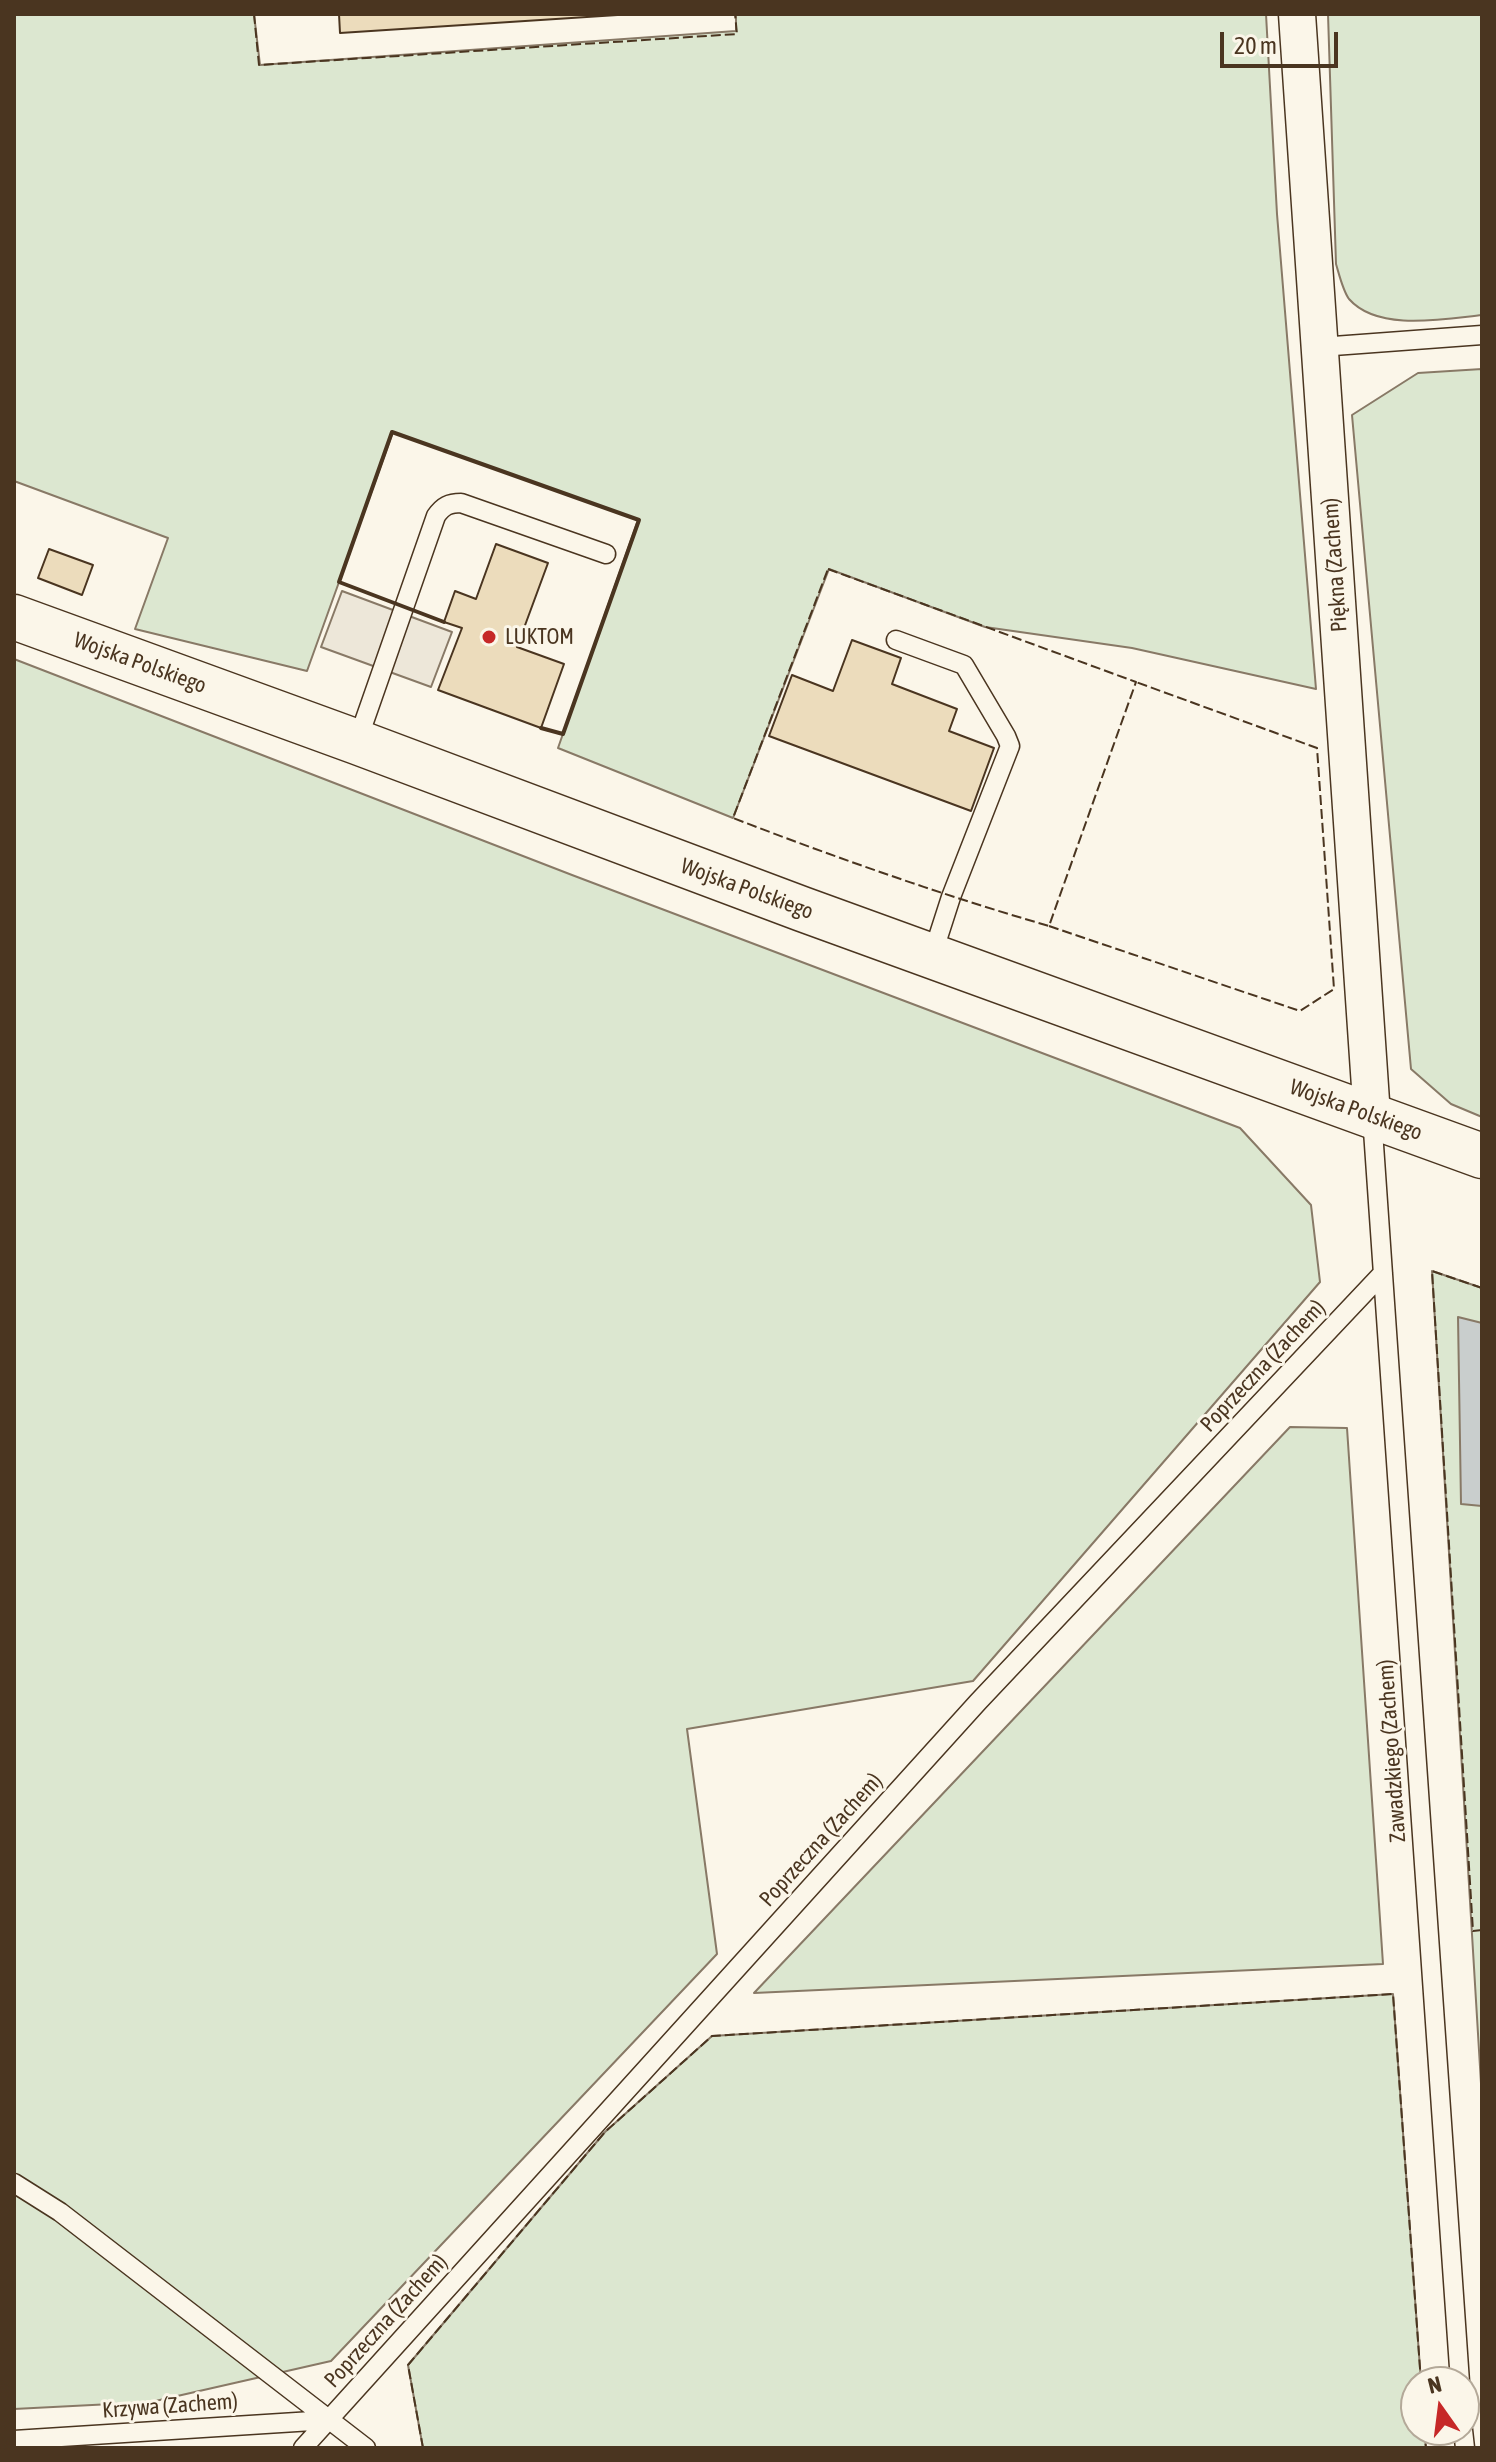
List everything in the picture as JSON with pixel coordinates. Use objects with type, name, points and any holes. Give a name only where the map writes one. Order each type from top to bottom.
[{"type":"street","name":"Piękna (Zachem)","points":[[1297,14],[1372,1116]]},
{"type":"street","name":"Wojska Polskiego","points":[[14,617],[802,909],[1482,1156]]},
{"type":"lane","points":[[1320,347],[1482,335]]},
{"type":"lane","points":[[357,742],[441,509],[461,503],[606,554]]},
{"type":"lane","points":[[896,640],[964,665],[1010,746],[951,897],[932,956]]},
{"type":"lane","name":"Zawadzkiego (Zachem)","points":[[1372,1116],[1459,2366]]},
{"type":"lane","name":"Poprzeczna (Zachem)","points":[[303,2448],[978,1702],[1383,1273]]},
{"type":"lane","points":[[14,2183],[60,2212],[366,2448]]},
{"type":"lane","name":"Krzywa (Zachem)","points":[[14,2440],[328,2420]]},
{"type":"green space","points":[[14,14],[254,14],[260,65],[736,31],[736,14],[1266,14],[1277,214],[1316,689],[1132,648],[985,627],[829,569],[733,818],[558,748],[638,520],[393,432],[307,671],[135,629],[168,538],[14,481]]},
{"type":"green space","points":[[1328,14],[1482,14],[1482,315],[1394,320],[1361,309],[1347,296],[1336,264]]},
{"type":"green space","points":[[1482,369],[1482,1117],[1451,1104],[1411,1069],[1352,415],[1418,373]]},
{"type":"green space","points":[[14,659],[1240,1128],[1311,1205],[1320,1282],[973,1681],[687,1729],[717,1954],[331,2361],[151,2402],[14,2409]]},
{"type":"green space","points":[[1432,1271],[1482,1288],[1482,2100]]},
{"type":"green space","points":[[1290,1427],[1347,1428],[1383,1964],[754,1993]]},
{"type":"green space","points":[[1393,1994],[1420,2366],[1400,2366],[1400,2446],[1426,2448],[423,2448],[408,2365],[605,2132],[712,2036]]},
{"type":"shaded area","points":[[342,591],[452,632],[431,687],[321,647]]},
{"type":"shaded area","points":[[1458,1317],[1482,1323],[1482,1506],[1461,1504]]},
{"type":"building","points":[[339,14],[633,14],[340,33]]},
{"type":"building","name":"LUKTOM","points":[[496,544],[548,563],[517,647],[564,664],[541,728],[438,690],[462,628],[444,622],[455,591],[476,599]]},
{"type":"building","points":[[49,549],[93,565],[82,595],[38,578]]},
{"type":"building","points":[[852,640],[901,658],[892,684],[957,709],[949,731],[994,748],[971,811],[769,736],[792,675],[833,691]]},
{"type":"fence","points":[[254,14],[259,65],[737,34],[735,14]]},
{"type":"fence","points":[[828,569],[1136,682],[1049,926],[969,902],[733,818],[828,569]]},
{"type":"fence","points":[[1049,926],[1300,1011],[1334,989],[1317,748],[1136,682]]},
{"type":"fence","points":[[1482,1288],[1432,1271],[1473,1931],[1482,1930]]},
{"type":"fence","points":[[423,2448],[408,2365],[605,2132],[712,2036],[1393,1994],[1420,2366]]},
{"type":"wall","points":[[444,622],[339,582],[392,432],[639,520],[563,734],[541,728]]},
{"type":"place","name":"LUKTOM","points":[[489,637]]}]
